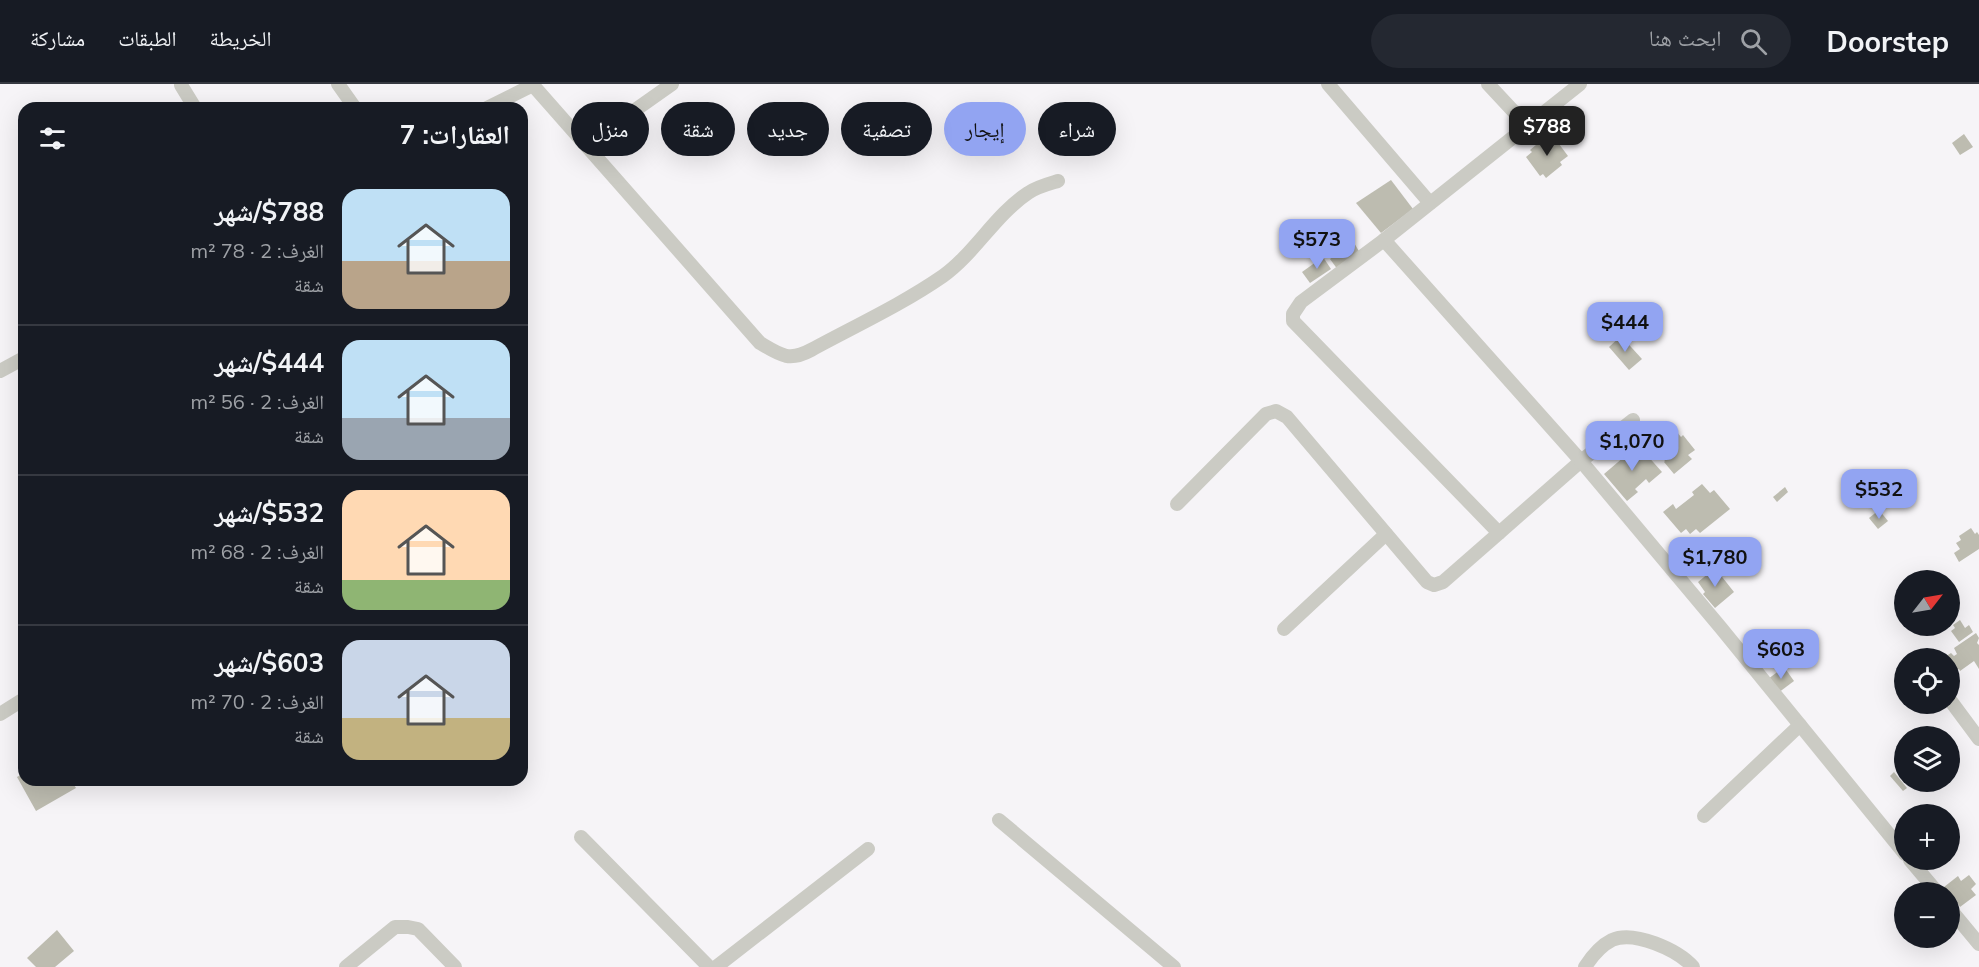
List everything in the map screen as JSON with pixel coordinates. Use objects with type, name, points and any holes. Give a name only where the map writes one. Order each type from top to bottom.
[{"type":"street","points":[[338,84],[351,102]]},
{"type":"street","points":[[498,102],[533,84],[571,126]]},
{"type":"street","points":[[646,102],[672,84]]},
{"type":"street","points":[[1328,84],[1430,203]]},
{"type":"street","points":[[1488,84],[1528,127]]},
{"type":"street","points":[[1499,533],[1293,321],[1293,314],[1301,302],[1384,240],[1580,84]]},
{"type":"street","points":[[181,85],[191,102]]},
{"type":"street","points":[[597,156],[760,344],[787,357],[800,356],[905,299],[943,275],[957,264],[999,218],[1029,192],[1058,181]]},
{"type":"street","points":[[1384,240],[1581,461],[1894,840]]},
{"type":"street","points":[[0,371],[18,361]]},
{"type":"street","points":[[1177,504],[1266,414],[1276,411],[1287,417],[1427,582],[1434,585],[1443,582],[1581,461],[1634,420]]},
{"type":"street","points":[[1284,630],[1386,534]]},
{"type":"street","points":[[0,714],[18,703]]},
{"type":"street","points":[[1960,713],[1979,739]]},
{"type":"street","points":[[1704,816],[1800,725]]},
{"type":"street","points":[[999,820],[1174,967]]},
{"type":"street","points":[[581,837],[709,967]]},
{"type":"street","points":[[716,967],[868,849]]},
{"type":"street","points":[[1918,870],[1929,882]]},
{"type":"street","points":[[1960,921],[1979,945]]},
{"type":"street","points":[[346,967],[395,927],[418,929],[454,967]]},
{"type":"street","points":[[1585,967],[1602,946],[1614,939],[1633,938],[1670,949],[1694,967]]},
{"type":"building","points":[[1964,134],[1973,147],[1960,155],[1952,143]]},
{"type":"building","points":[[1553,136],[1568,156],[1560,162],[1562,165],[1546,178],[1543,174],[1540,176],[1526,157],[1532,152],[1530,150],[1543,139],[1545,142]]},
{"type":"building","points":[[1391,180],[1413,209],[1381,233],[1356,203]]},
{"type":"building","points":[[1353,241],[1360,253],[1338,270],[1330,259]]},
{"type":"building","points":[[1323,257],[1331,269],[1310,283],[1302,272]]},
{"type":"building","points":[[1621,336],[1642,359],[1629,370],[1609,347]]},
{"type":"building","points":[[1672,426],[1695,450],[1688,455],[1692,459],[1674,474],[1664,462],[1659,453],[1661,451],[1658,448],[1656,450],[1649,442]]},
{"type":"building","points":[[1638,445],[1662,472],[1649,483],[1646,479],[1635,489],[1638,492],[1627,501],[1604,474]]},
{"type":"building","points":[[1702,484],[1710,493],[1714,490],[1730,509],[1700,533],[1696,529],[1690,534],[1686,529],[1681,533],[1663,512],[1673,504],[1676,509],[1694,495],[1692,492]]},
{"type":"building","points":[[1785,487],[1788,492],[1777,502],[1773,497]]},
{"type":"building","points":[[1879,510],[1888,521],[1878,529],[1869,518]]},
{"type":"building","points":[[1971,528],[1975,534],[1977,532],[1979,535],[1979,549],[1959,562],[1954,553],[1960,549],[1956,543],[1961,540],[1959,536]]},
{"type":"building","points":[[1715,568],[1734,592],[1715,608],[1703,594],[1705,592],[1698,582]]},
{"type":"building","points":[[1960,620],[1965,628],[1969,625],[1973,632],[1959,642],[1955,636],[1960,636]]},
{"type":"building","points":[[1976,633],[1979,638],[1977,643],[1979,645],[1979,669],[1974,661],[1960,671],[1960,648],[1954,648]]},
{"type":"building","points":[[1771,644],[1782,660],[1773,667],[1762,651]]},
{"type":"building","points":[[1784,667],[1794,681],[1778,693],[1768,679]]},
{"type":"building","points":[[22,786],[75,786],[76,788],[36,811]]},
{"type":"building","points":[[1969,875],[1976,884],[1971,889],[1976,895],[1960,907],[1960,882],[1950,882],[1958,876],[1961,881]]},
{"type":"building","points":[[57,930],[74,951],[55,967],[36,967],[27,958]]}]
